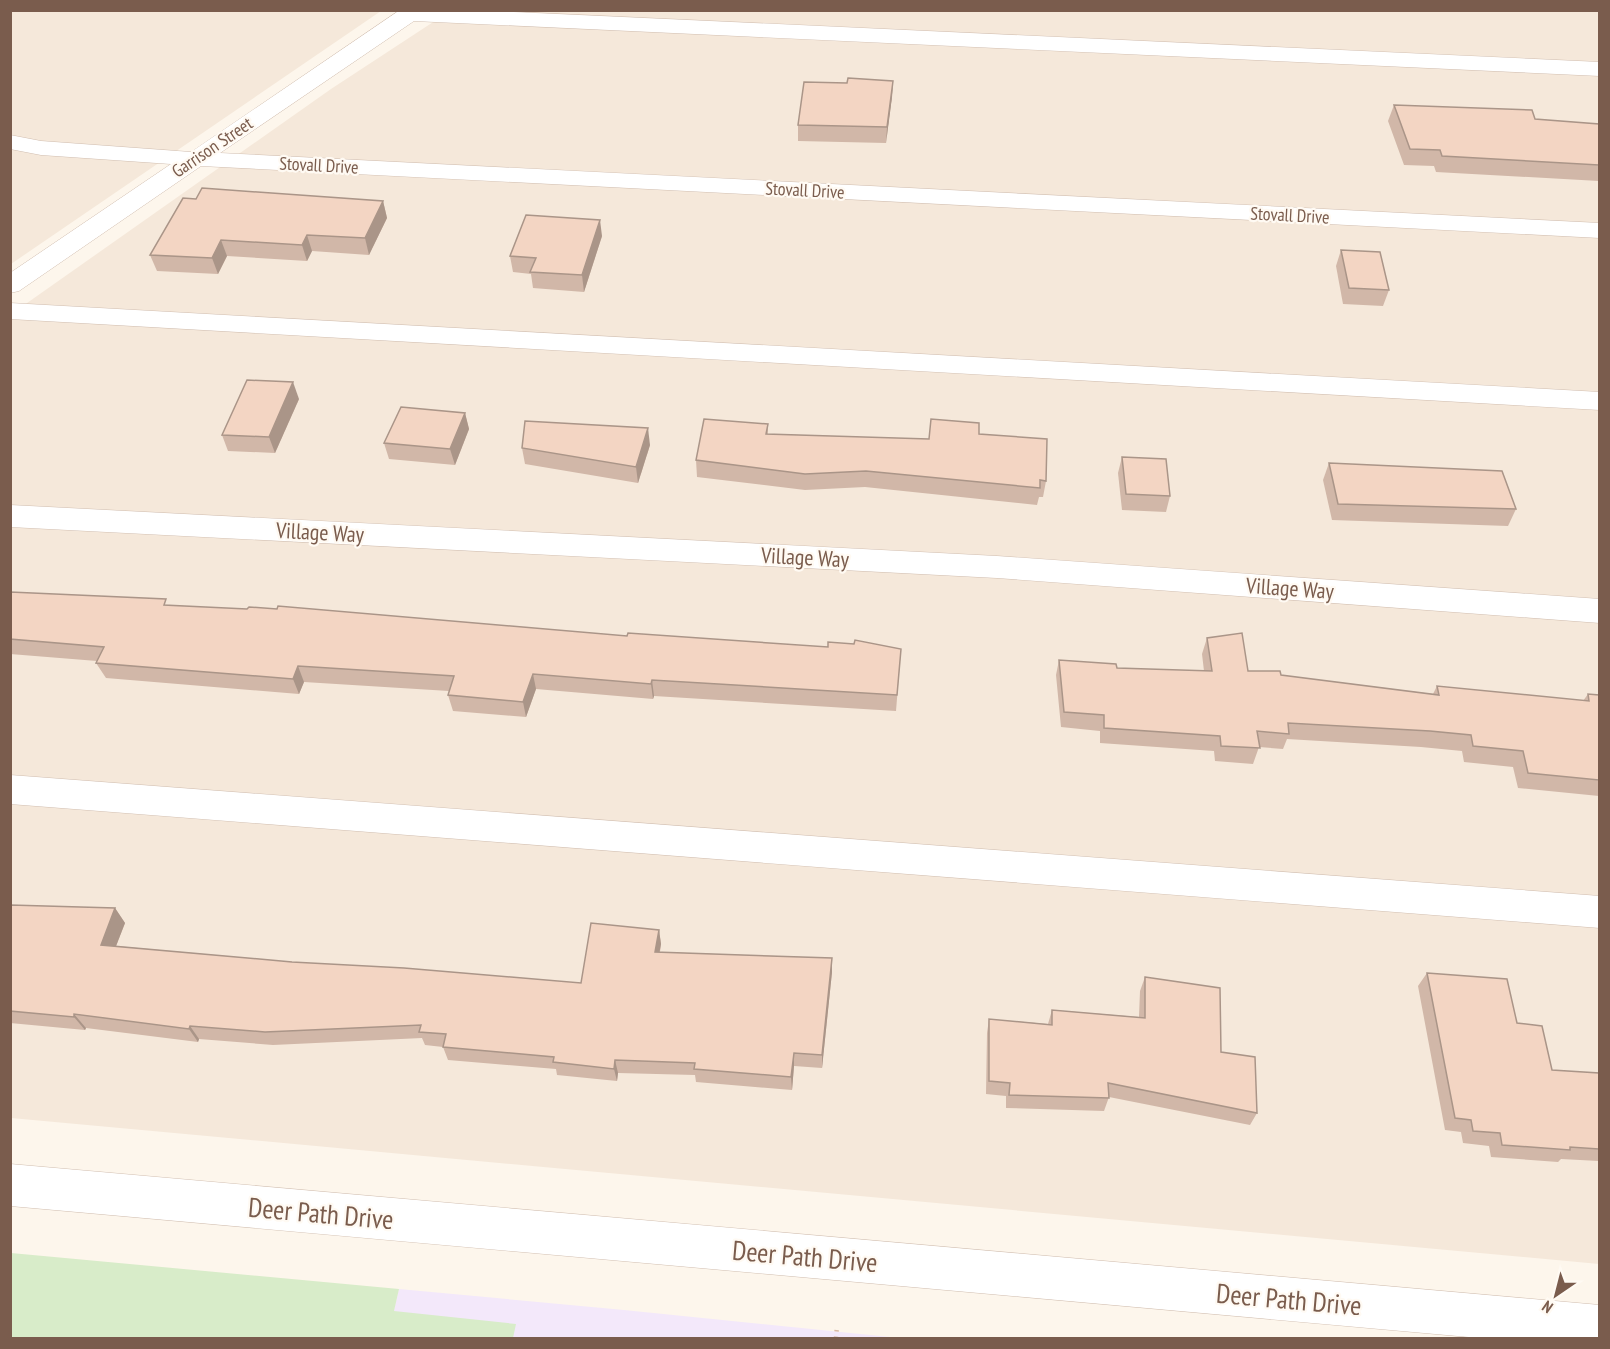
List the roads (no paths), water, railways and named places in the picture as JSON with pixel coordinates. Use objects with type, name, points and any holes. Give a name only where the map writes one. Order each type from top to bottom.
[{"type":"street","points":[[412,12],[1599,69]]},
{"type":"street","name":"Garrison Street","points":[[10,285],[412,12]]},
{"type":"street","name":"Stovall Drive","points":[[10,142],[42,148],[195,159],[1599,231]]},
{"type":"street","points":[[10,311],[1599,401]]},
{"type":"street","name":"Village Way","points":[[10,516],[997,567],[1599,611]]},
{"type":"street","points":[[10,789],[1599,912]]},
{"type":"street","name":"Deer Path Drive","points":[[10,1185],[1599,1327]]}]
